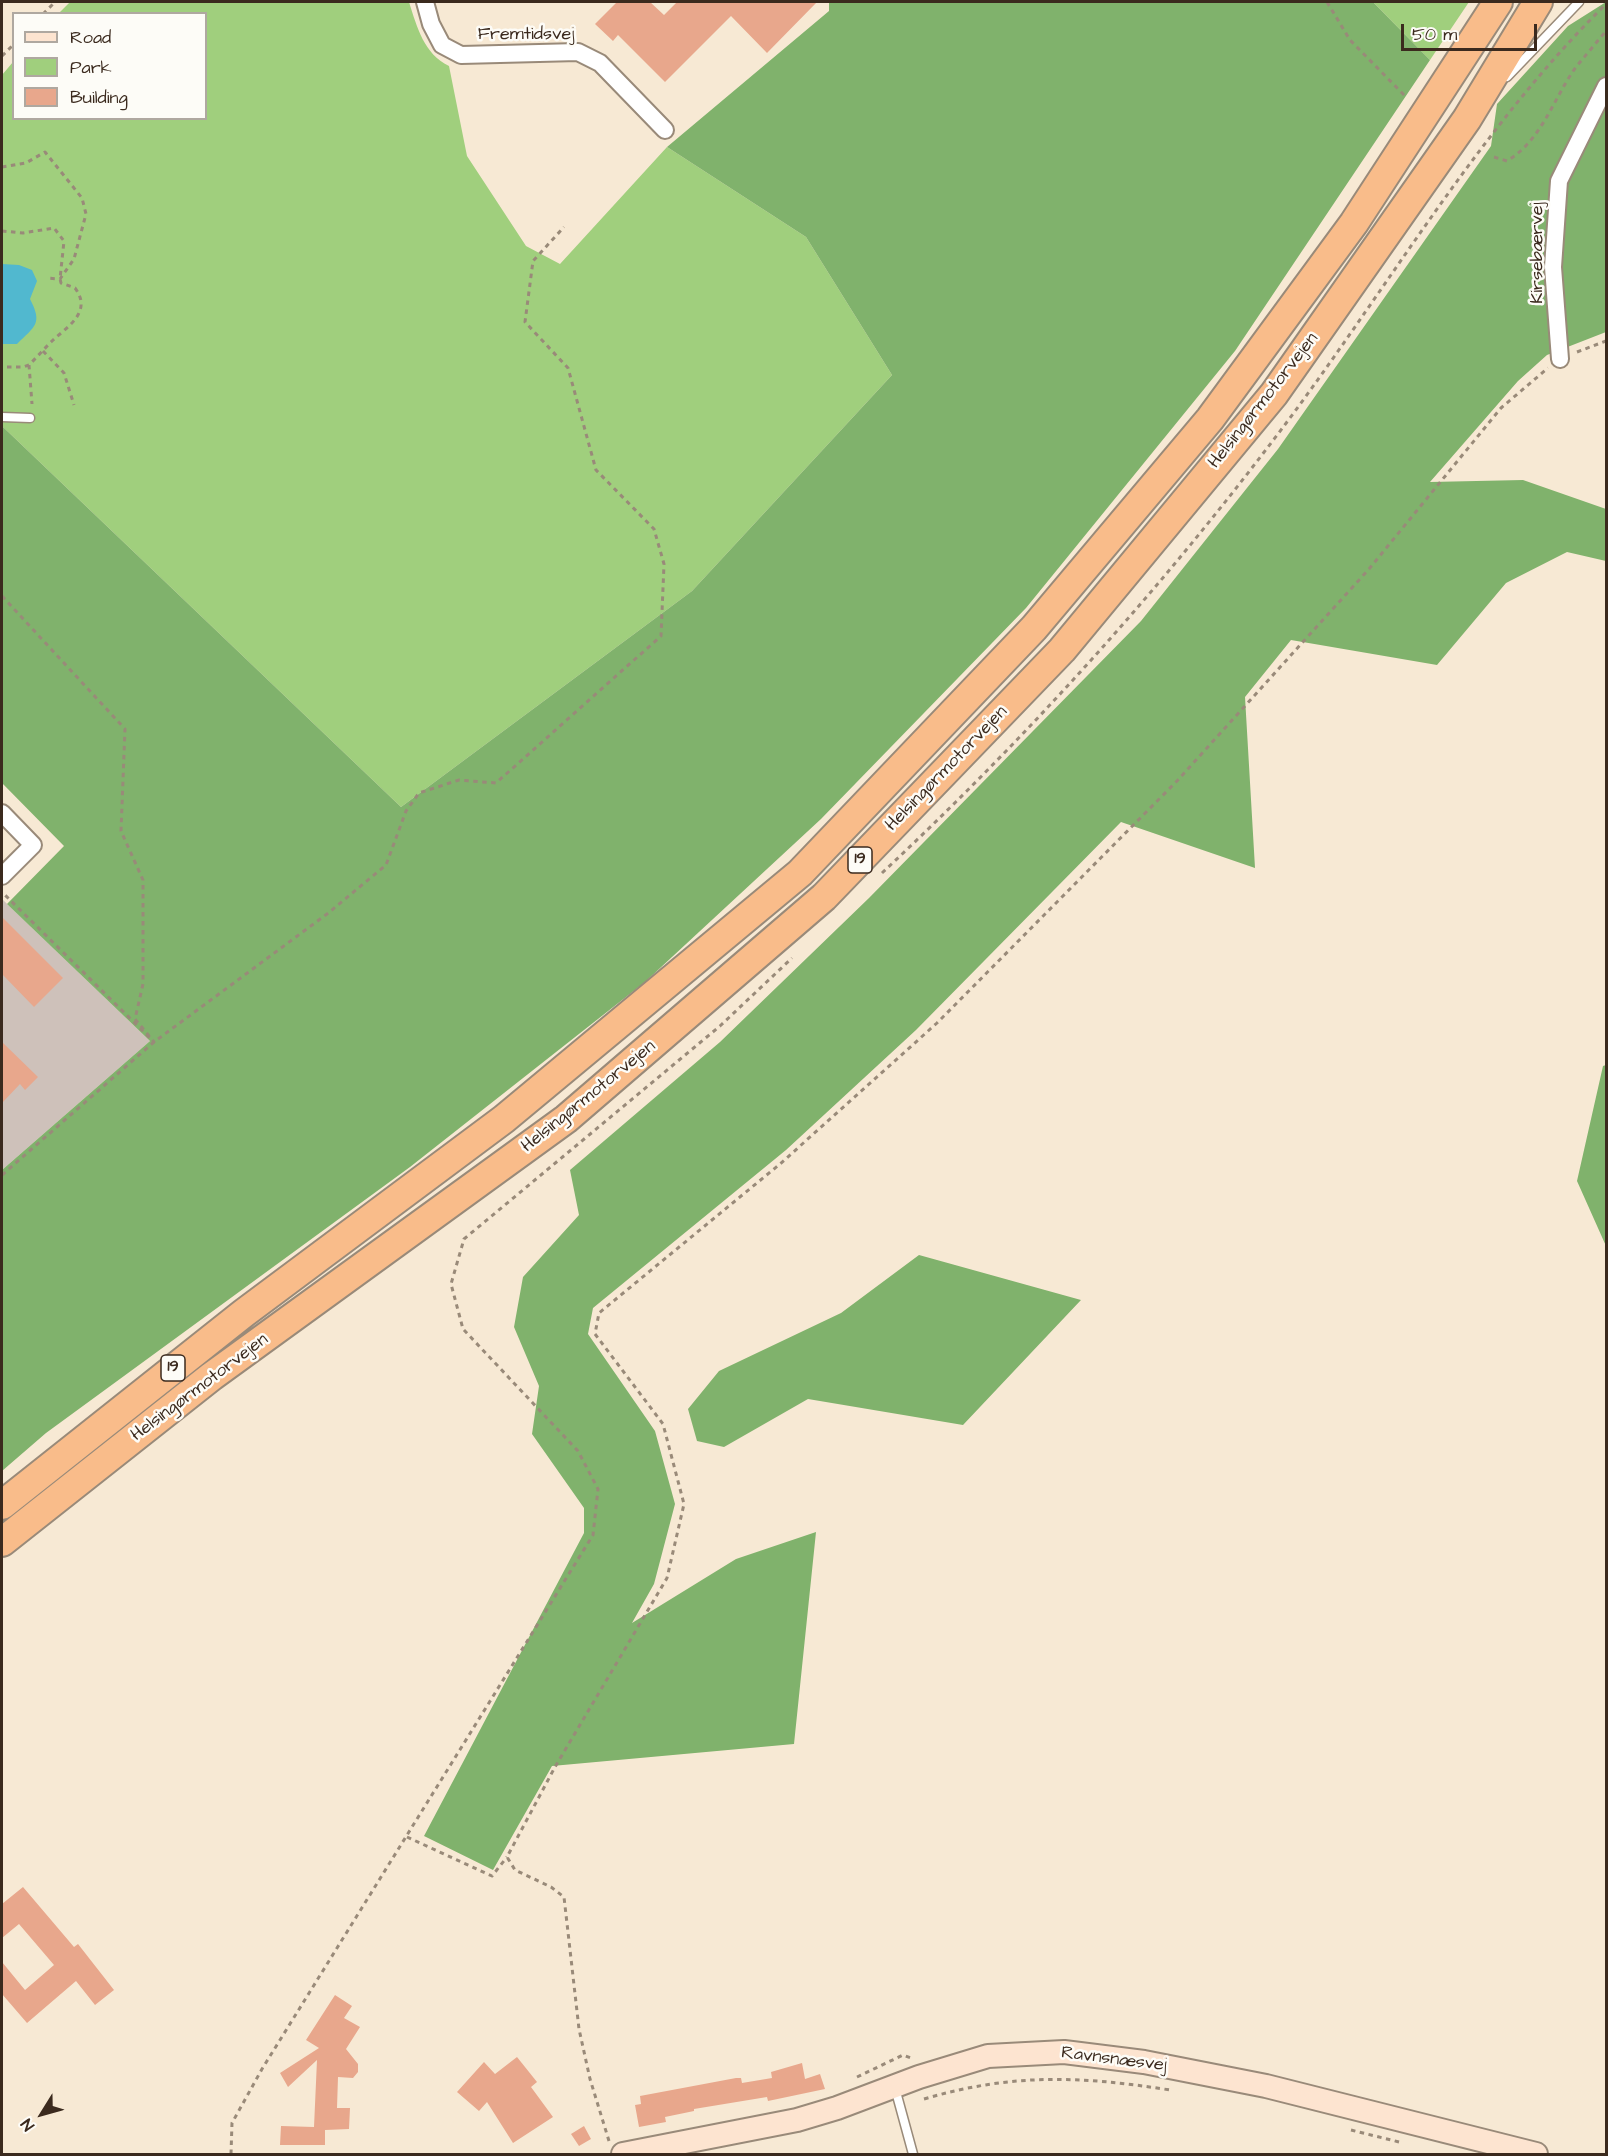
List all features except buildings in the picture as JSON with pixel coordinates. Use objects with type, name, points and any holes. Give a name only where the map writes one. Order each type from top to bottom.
[{"type":"highway","name":"Helsingørmotorvejen","points":[[2,1505],[244,1313],[504,1119],[800,873],[1034,628],[1210,419],[1354,223],[1498,2]]},
{"type":"highway","name":"Helsingørmotorvejen","points":[[2,1542],[212,1376],[566,1119],[824,897],[1062,650],[1274,394],[1467,119],[1538,2]]},
{"type":"main road","name":"Ravnsnæsvej","points":[[616,2149],[797,2120],[988,2056],[1064,2052],[1144,2062],[1266,2086],[1481,2148],[1536,2154]]},
{"type":"street","name":"Fremtidsvej","points":[[425,2],[431,24],[442,45],[460,55],[578,52],[600,63],[665,130]]},
{"type":"street","name":"Kirsebærvej","points":[[1560,359],[1553,267],[1559,182],[1606,86]]},
{"type":"street","points":[[2,813],[33,845],[2,876]]},
{"type":"lane","points":[[1467,119],[1579,2]]},
{"type":"lane","points":[[2,417],[30,418]]},
{"type":"lane","points":[[894,2086],[913,2154]]},
{"type":"path","points":[[1327,2],[1350,40],[1406,97]]},
{"type":"path","points":[[875,880],[952,807],[1133,615],[1269,446],[1498,123],[1606,4]]},
{"type":"path","points":[[1494,157],[1507,161],[1523,151],[1550,112],[1575,68],[1606,31]]},
{"type":"path","points":[[2,167],[26,163],[45,152],[82,198],[86,214],[74,259],[60,279]]},
{"type":"path","points":[[2,1175],[154,1042],[327,914],[386,865],[406,811],[419,793],[459,780],[496,783],[661,636],[664,564],[654,529],[596,470],[568,368],[525,322],[533,261],[564,227]]},
{"type":"path","points":[[2,231],[23,233],[54,228],[64,241],[60,279]]},
{"type":"path","points":[[2,367],[23,367],[29,364],[70,329],[78,318],[79,293],[60,279],[46,278]]},
{"type":"path","points":[[406,1837],[492,1876],[507,1857],[555,1767],[667,1578],[684,1504],[663,1424],[595,1334],[599,1313],[780,1164],[937,1023],[1177,781],[1369,569],[1501,408],[1560,359],[1606,341]]},
{"type":"path","points":[[43,350],[64,372],[74,405]]},
{"type":"path","points":[[29,364],[32,404]]},
{"type":"path","points":[[2,596],[125,729],[121,831],[143,880],[143,984],[135,1019],[154,1042]]},
{"type":"path","points":[[2,891],[154,1042]]},
{"type":"path","points":[[231,2154],[232,2123],[268,2059],[593,1534],[598,1489],[578,1451],[463,1329],[451,1284],[464,1239],[720,1026],[797,953]]},
{"type":"path","points":[[507,1857],[515,1870],[551,1887],[564,1897],[579,2029],[590,2079],[616,2149]]},
{"type":"path","points":[[924,2099],[969,2086],[1033,2078],[1107,2080],[1177,2091]]},
{"type":"path","points":[[1343,2128],[1406,2144]]},
{"type":"shaded area","points":[[2,899],[150,1041],[2,1170]]},
{"type":"green space","points":[[70,2],[409,2],[427,47],[440,61],[449,66],[467,156],[526,246],[560,264],[667,147],[806,237],[892,375],[692,591],[401,807],[2,426],[2,75],[12,63],[12,120],[207,120],[207,12],[60,12]]},
{"type":"green space","points":[[829,2],[1373,2],[1430,60],[1235,351],[1026,608],[821,819],[645,982],[410,1167],[46,1433],[2,1471],[2,1170],[150,1041],[7,904],[64,846],[2,783],[2,426],[401,807],[692,591],[892,375],[806,237],[667,147],[829,11]]},
{"type":"green space","points":[[1373,2],[1469,2],[1430,60]]},
{"type":"green space","points":[[1606,2],[1606,332],[1547,355],[1518,381],[1430,482],[1523,480],[1606,509],[1606,561],[1567,552],[1506,583],[1437,665],[1291,640],[1245,697],[1255,868],[1121,822],[916,1030],[786,1150],[593,1308],[588,1334],[655,1431],[675,1504],[654,1584],[632,1623],[736,1559],[816,1532],[794,1744],[552,1766],[493,1870],[424,1836],[584,1533],[584,1508],[532,1434],[539,1386],[514,1327],[523,1277],[579,1215],[570,1170],[720,1042],[869,898],[1141,621],[1278,449],[1491,146],[1497,104],[1568,26]]},
{"type":"green space","points":[[1606,1065],[1606,1246],[1577,1181],[1603,1066]]},
{"type":"green space","points":[[919,1255],[1081,1300],[963,1425],[808,1399],[724,1447],[697,1441],[688,1409],[719,1371],[841,1313]]},
{"type":"water","points":[[2,264],[19,265],[32,270],[37,281],[30,299],[36,314],[35,324],[17,344],[2,344]]}]
